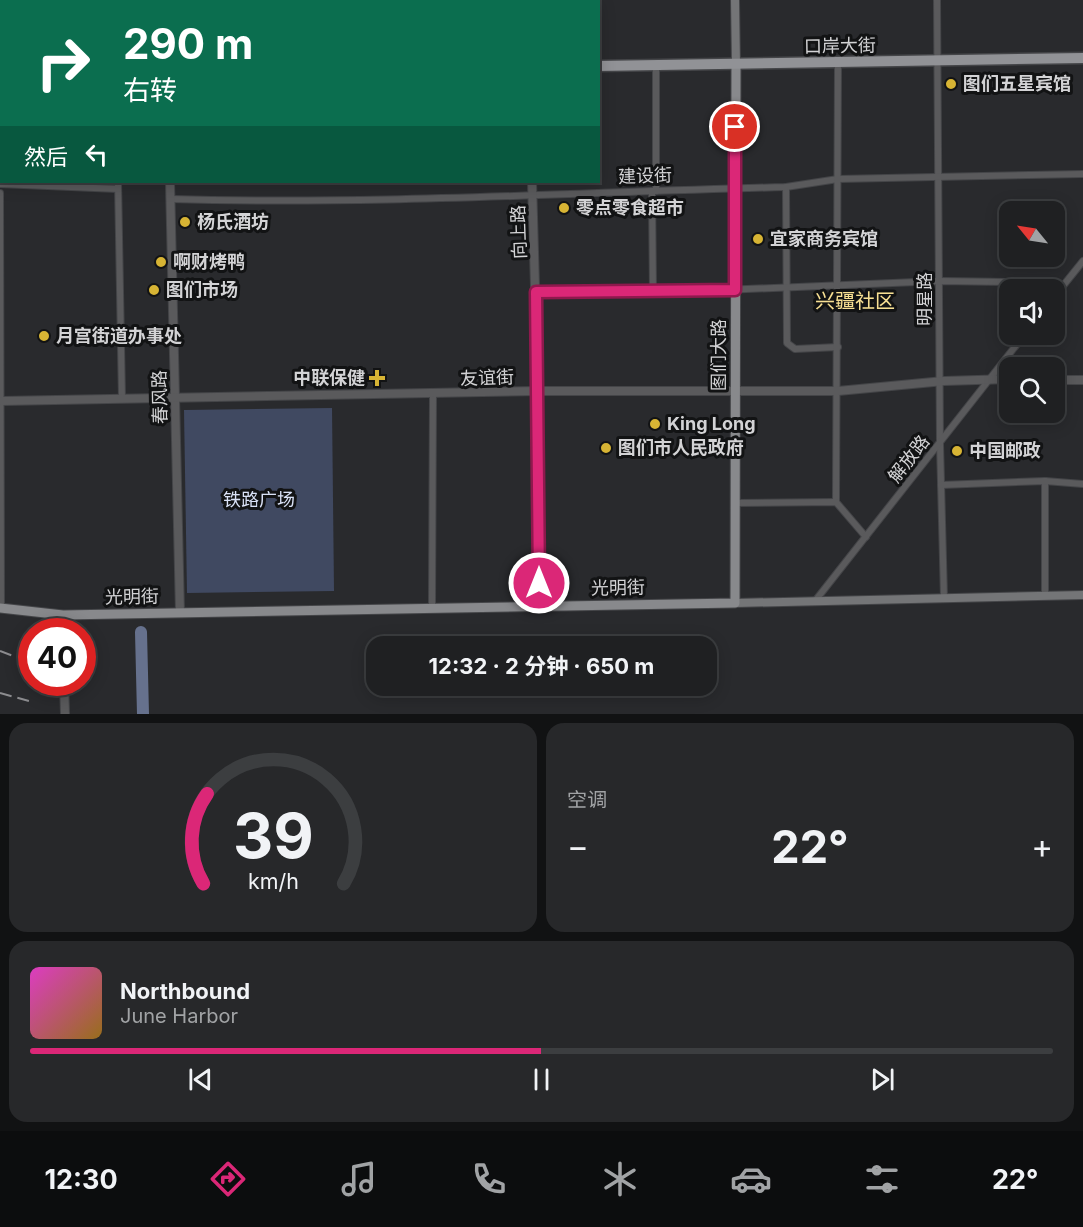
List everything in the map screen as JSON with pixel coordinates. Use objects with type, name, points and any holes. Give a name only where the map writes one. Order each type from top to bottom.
[{"type":"highway","name":"口岸大街","points":[[600,66],[1083,58]]},
{"type":"main road","name":"图们大路","points":[[735,0],[735,603]]},
{"type":"main road","name":"光明街","points":[[1,609],[63,615],[1083,595]]},
{"type":"street","name":"明星路","points":[[937,0],[940,176],[940,444],[944,598]]},
{"type":"street","points":[[838,63],[836,501],[866,537]]},
{"type":"street","points":[[653,293],[656,66]]},
{"type":"street","name":"建设街","points":[[171,199],[269,201],[654,191],[786,187],[838,179],[1083,174]]},
{"type":"street","name":"春风路","points":[[170,183],[180,613]]},
{"type":"street","name":"向上路","points":[[532,183],[538,391],[539,606]]},
{"type":"street","points":[[0,184],[118,185],[122,399]]},
{"type":"street","points":[[786,187],[787,343],[795,349],[838,347]]},
{"type":"street","points":[[0,193],[1,609]]},
{"type":"street","points":[[1065,283],[1083,261]]},
{"type":"street","points":[[536,292],[653,293],[940,281],[999,282]]},
{"type":"street","name":"解放路","points":[[815,601],[1015,345]]},
{"type":"street","name":"友谊街","points":[[2,401],[538,391],[735,393],[838,391],[940,381],[999,379]]},
{"type":"street","points":[[1065,380],[1083,380]]},
{"type":"street","points":[[432,608],[433,394]]},
{"type":"street","points":[[1045,481],[1045,596]]},
{"type":"street","points":[[941,485],[1045,481],[1083,484]]},
{"type":"street","points":[[735,503],[836,501]]},
{"type":"street","points":[[64,696],[64,714]]},
{"type":"green space","name":"铁路广场","points":[[332,408],[334,591],[187,593],[184,410]]},
{"type":"waterway","points":[[141,632],[143,714]]},
{"type":"railway","points":[[0,651],[16,657]]},
{"type":"railway","points":[[0,693],[29,701]]},
{"type":"place","name":"图们五星宾馆","points":[[951,84]]},
{"type":"place","name":"零点零食超市","points":[[564,208]]},
{"type":"place","name":"杨氏酒坊","points":[[185,222]]},
{"type":"place","name":"宜家商务宾馆","points":[[758,239]]},
{"type":"place","name":"啊财烤鸭","points":[[161,262]]},
{"type":"place","name":"图们市场","points":[[154,290]]},
{"type":"place","name":"月宫街道办事处","points":[[44,336]]},
{"type":"place","name":"中联保健","points":[[377,378]]},
{"type":"place","name":"King Long","points":[[655,424]]},
{"type":"place","name":"图们市人民政府","points":[[606,448]]},
{"type":"place","name":"中国邮政","points":[[957,451]]},
{"type":"district","name":"兴疆社区","points":[[855,301]]},
{"type":"route","points":[[539,583],[536,292],[653,293],[735,290],[735,127]]}]
